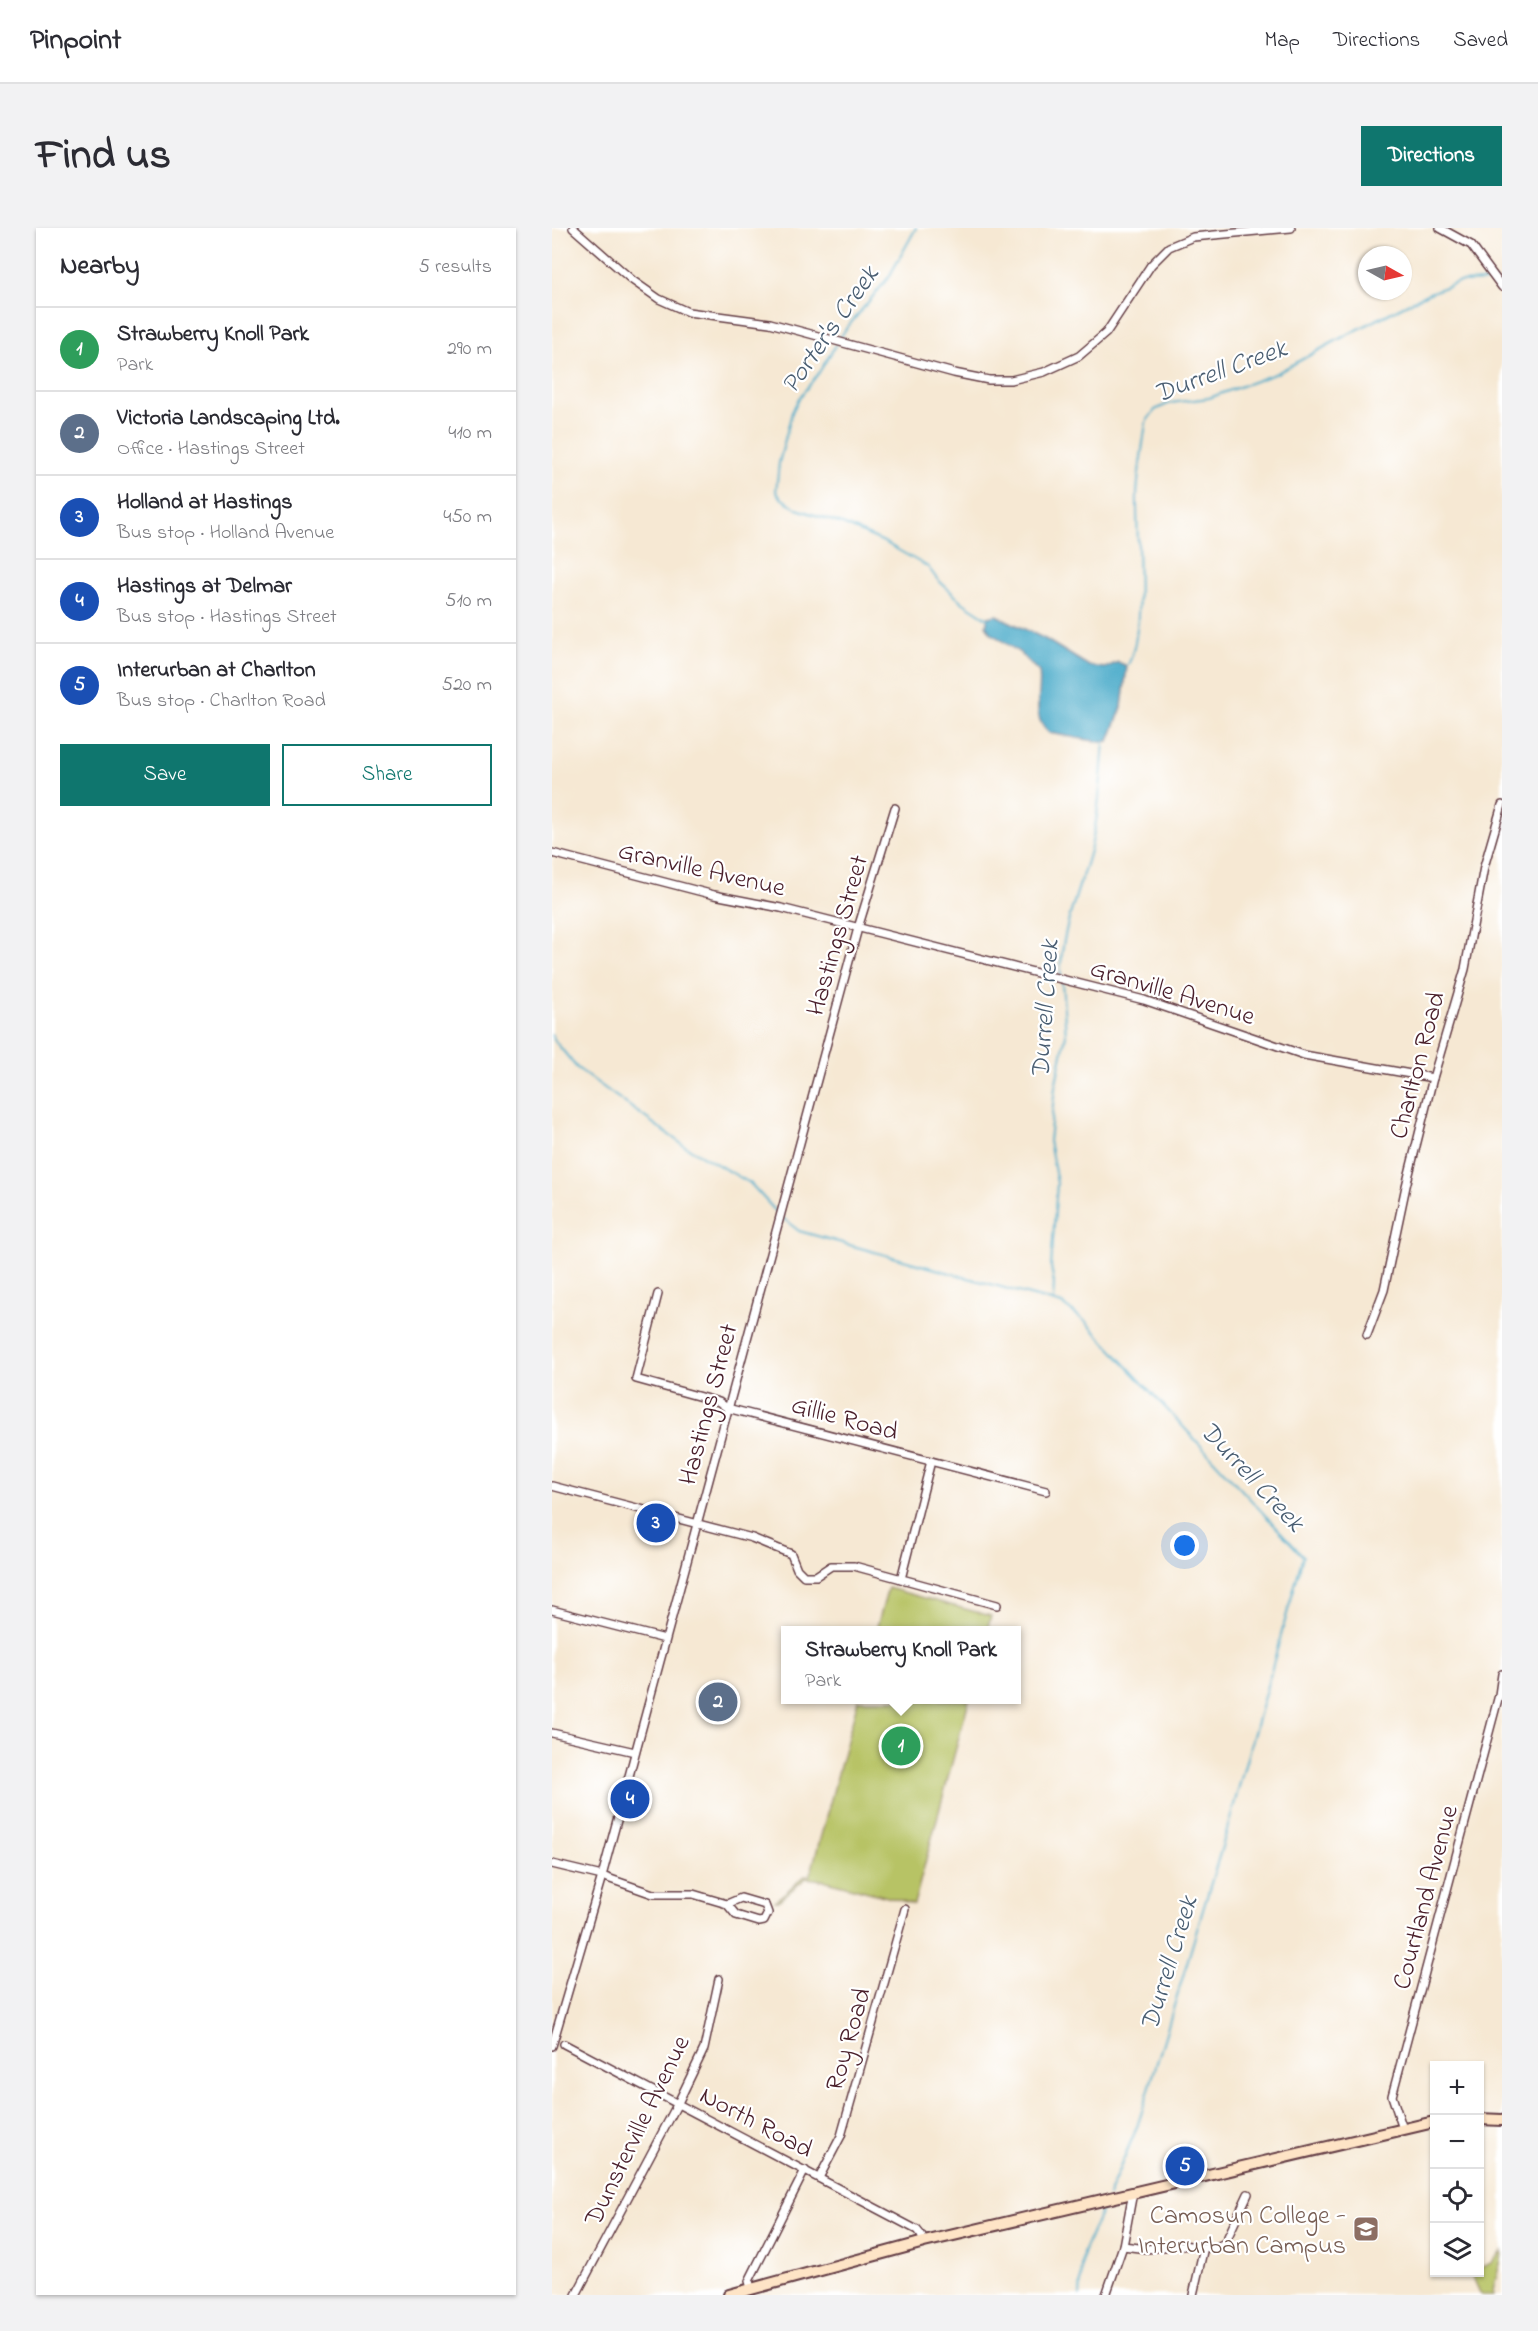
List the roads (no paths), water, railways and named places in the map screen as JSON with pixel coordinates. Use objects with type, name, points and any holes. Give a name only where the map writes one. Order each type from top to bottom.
[{"type":"main road","points":[[1484,2119],[1502,2120]]},
{"type":"main road","points":[[734,2294],[924,2242],[1430,2123]]},
{"type":"street","points":[[573,228],[632,280],[659,299],[688,312],[770,323],[954,373],[989,380],[1011,380],[1044,372],[1079,356],[1106,333],[1151,265],[1168,248],[1193,237],[1291,228]]},
{"type":"street","points":[[1440,228],[1471,245],[1502,287]]},
{"type":"street","name":"Charlton Road","points":[[1368,1335],[1384,1290],[1406,1186],[1433,1078],[1464,969],[1484,867],[1502,805]]},
{"type":"street","name":"Hastings Street","points":[[553,2041],[602,1876],[858,928],[895,808]]},
{"type":"street","name":"Granville Avenue","points":[[552,853],[714,895],[781,908],[1144,1000],[1304,1055],[1433,1078]]},
{"type":"street","name":"Gillie Road","points":[[658,1294],[636,1379],[719,1402],[727,1408],[1046,1491]]},
{"type":"street","points":[[901,1579],[931,1461]]},
{"type":"street","points":[[552,1486],[752,1538],[791,1554],[804,1576],[816,1576],[831,1566],[854,1566],[997,1605]]},
{"type":"street","points":[[552,1610],[665,1639]]},
{"type":"street","name":"Courtland Avenue","points":[[1403,2129],[1392,2096],[1499,1695],[1502,1674]]},
{"type":"street","points":[[552,1733],[635,1752]]},
{"type":"street","points":[[552,1864],[602,1876],[653,1894],[693,1894],[727,1904],[736,1915],[759,1922],[764,1921],[768,1913],[765,1905],[741,1898],[727,1904]]},
{"type":"street","name":"Roy Road","points":[[819,2178],[841,2136],[905,1909]]},
{"type":"street","name":"Dunsterville Avenue","points":[[576,2295],[678,2103],[704,2049],[719,1979]]},
{"type":"street","name":"North Road","points":[[564,2044],[916,2230],[924,2242]]},
{"type":"street","points":[[751,2288],[749,2281],[805,2170]]},
{"type":"street","points":[[1106,2295],[1122,2246],[1133,2192]]},
{"type":"street","points":[[1122,2246],[1147,2249],[1179,2245],[1215,2248],[1225,2243],[1248,2194]]},
{"type":"street","points":[[1193,2295],[1204,2247]]},
{"type":"water","points":[[996,615],[1045,639],[1089,666],[1105,668],[1118,662],[1127,666],[1122,707],[1109,741],[1100,742],[1049,733],[1043,726],[1038,712],[1039,672],[1020,653],[991,633],[986,625],[988,617]]},
{"type":"waterway","name":"Porter's Creek","points":[[916,228],[889,277],[845,330],[818,374],[799,398],[792,412],[779,463],[776,492],[797,509],[845,525],[884,542],[928,567],[937,579],[962,602],[988,619]]},
{"type":"waterway","name":"Durrell Creek","points":[[1127,666],[1133,653],[1138,610],[1138,477],[1146,422],[1155,410],[1170,403],[1209,398],[1277,373],[1427,294],[1458,282],[1495,281]]},
{"type":"waterway","name":"Durrell Creek","points":[[1061,977],[1063,944],[1094,834],[1104,742]]},
{"type":"waterway","name":"Durrell Creek","points":[[1053,1300],[1054,1283],[1051,1267],[1057,1183],[1049,1141],[1055,1087],[1066,1035],[1062,982]]},
{"type":"waterway","name":"Durrell Creek","points":[[552,1035],[577,1068],[683,1145],[750,1183],[780,1216],[799,1231],[1062,1304],[1086,1322],[1303,1556],[1227,1830],[1146,2099],[1137,2127],[1108,2196]]},
{"type":"waterway","name":"Durrell Creek","points":[[1080,2295],[1083,2253],[1104,2204]]},
{"type":"place","name":"Holland at Hastings","points":[[656,1523]]},
{"type":"place","name":"Victoria Landscaping Ltd.","points":[[718,1702]]},
{"type":"place","name":"Strawberry Knoll Park","points":[[901,1746]]},
{"type":"place","name":"Hastings at Delmar","points":[[630,1799]]},
{"type":"place","name":"Interurban at Charlton","points":[[1185,2166]]},
{"type":"place","name":"Camosun College - Interurban Campus","points":[[1366,2229]]}]
